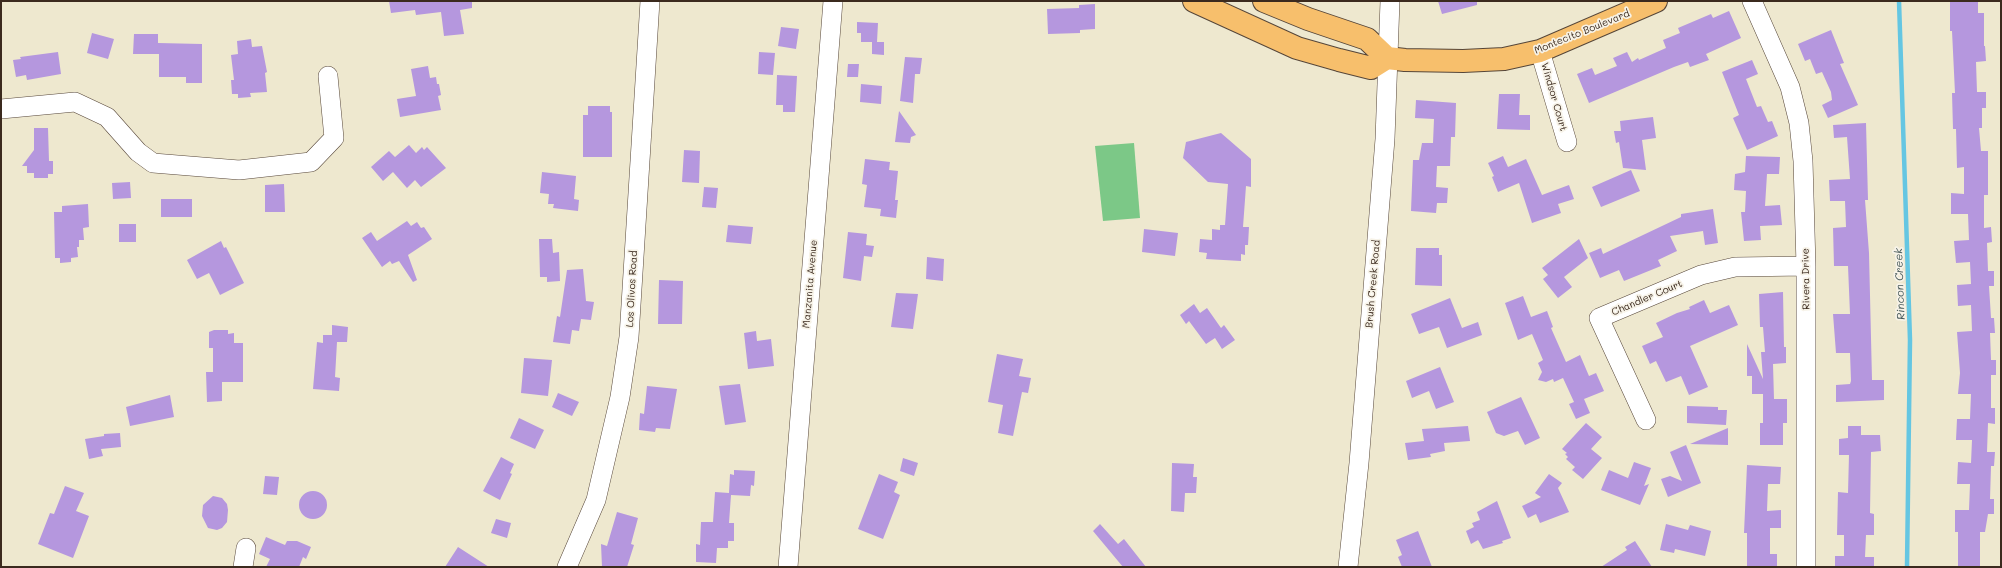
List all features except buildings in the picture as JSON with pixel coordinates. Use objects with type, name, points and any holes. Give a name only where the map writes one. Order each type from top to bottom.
[{"type":"main road","points":[[1194,1],[1297,48],[1371,68],[1388,58],[1367,39],[1308,19],[1264,1]]},
{"type":"main road","name":"Montecito Boulevard","points":[[1388,58],[1406,60],[1463,61],[1504,59],[1540,51],[1656,1]]},
{"type":"street","name":"Los Olivos Road","points":[[566,567],[596,500],[620,397],[629,337],[650,1]]},
{"type":"street","name":"Manzanita Avenue","points":[[788,567],[833,1]]},
{"type":"street","name":"Brush Creek Road","points":[[1348,567],[1359,463],[1385,139],[1390,1]]},
{"type":"street","name":"Rivera Drive","points":[[1752,1],[1790,87],[1799,123],[1803,161],[1806,266],[1806,567]]},
{"type":"street","name":"Windsor Court","points":[[1540,51],[1567,142]]},
{"type":"street","points":[[1,108],[75,102],[107,117],[138,152],[153,163],[239,170],[311,162],[334,138],[328,76]]},
{"type":"street","name":"Chandler Court","points":[[1646,420],[1599,318],[1701,275],[1735,267],[1806,266]]},
{"type":"street","points":[[243,567],[246,548]]},
{"type":"green space","points":[[1134,143],[1140,218],[1103,221],[1095,146]]},
{"type":"waterway","name":"Rincon Creek","points":[[1899,1],[1910,340],[1907,567]]}]
